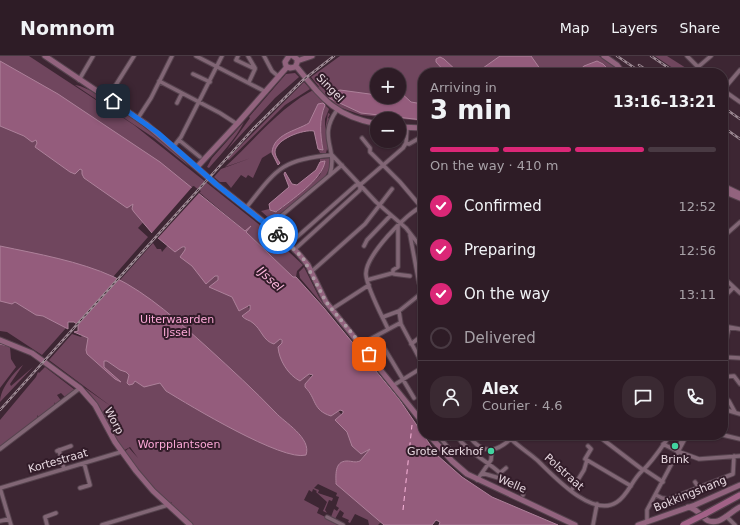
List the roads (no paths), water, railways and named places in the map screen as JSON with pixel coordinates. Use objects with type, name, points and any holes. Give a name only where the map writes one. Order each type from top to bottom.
[{"type":"main road","points":[[683,525],[740,495]]},
{"type":"street","points":[[45,56],[138,118],[270,225],[303,258],[325,300],[418,417]]},
{"type":"street","points":[[112,91],[133,56]]},
{"type":"street","points":[[138,118],[172,56]]},
{"type":"street","points":[[196,56],[203,57],[266,92]]},
{"type":"street","points":[[174,146],[179,140],[210,82],[222,56]]},
{"type":"street","points":[[238,56],[236,60],[256,69]]},
{"type":"street","points":[[248,56],[256,69]]},
{"type":"street","points":[[264,56],[272,71],[279,77]]},
{"type":"street","points":[[198,168],[279,77],[287,66],[285,62],[293,58],[312,56]]},
{"type":"street","points":[[604,56],[620,68]]},
{"type":"street","points":[[687,56],[698,67],[711,56]]},
{"type":"street","points":[[79,80],[92,57]]},
{"type":"street","points":[[287,66],[292,68],[293,58]]},
{"type":"street","name":"Singel","points":[[293,58],[327,101],[337,110],[355,119],[370,122]]},
{"type":"street","points":[[249,82],[256,69]]},
{"type":"street","points":[[728,84],[740,70]]},
{"type":"street","points":[[194,74],[210,82]]},
{"type":"street","points":[[159,82],[199,102],[237,124]]},
{"type":"street","points":[[177,103],[182,93]]},
{"type":"street","points":[[728,94],[740,102]]},
{"type":"street","points":[[330,175],[332,155],[327,130],[331,119],[337,110]]},
{"type":"street","points":[[418,128],[407,127],[406,143],[409,144],[418,139]]},
{"type":"street","points":[[362,138],[370,148],[370,152],[384,164],[418,202]]},
{"type":"street","points":[[179,140],[200,157]]},
{"type":"street","points":[[289,244],[356,184],[360,184],[403,148]]},
{"type":"street","points":[[332,155],[418,244]]},
{"type":"street","points":[[246,207],[267,181],[285,166],[302,158],[332,155]]},
{"type":"street","points":[[270,225],[342,165]]},
{"type":"street","points":[[294,250],[360,190],[360,184]]},
{"type":"street","points":[[311,272],[365,224],[392,189]]},
{"type":"street","points":[[728,190],[740,194]]},
{"type":"street","points":[[728,192],[740,198]]},
{"type":"street","points":[[388,329],[369,285],[366,272],[375,251],[386,237],[418,210]]},
{"type":"street","points":[[364,246],[366,240],[391,215]]},
{"type":"street","points":[[728,233],[740,222]]},
{"type":"street","points":[[393,273],[392,270],[398,267],[399,225]]},
{"type":"street","points":[[410,234],[418,278]]},
{"type":"street","points":[[368,280],[393,273],[410,276]]},
{"type":"street","points":[[728,282],[733,288],[740,292]]},
{"type":"street","points":[[332,309],[369,285]]},
{"type":"street","points":[[728,293],[733,288]]},
{"type":"street","points":[[383,317],[399,311],[418,296]]},
{"type":"street","points":[[399,311],[400,323],[418,358]]},
{"type":"street","points":[[361,344],[400,323]]},
{"type":"street","points":[[728,332],[729,327],[740,329]]},
{"type":"street","points":[[377,336],[414,398]]},
{"type":"street","points":[[410,344],[418,339]]},
{"type":"street","name":"Worp","points":[[0,340],[8,342],[31,354],[80,388],[95,405],[121,452],[149,486],[168,506],[190,525]]},
{"type":"street","points":[[728,357],[740,358]]},
{"type":"street","points":[[394,385],[418,370]]},
{"type":"street","points":[[728,377],[734,376],[740,384]]},
{"type":"street","points":[[0,450],[80,388]]},
{"type":"street","points":[[728,400],[735,412]]},
{"type":"street","points":[[728,410],[740,414]]},
{"type":"street","points":[[414,412],[418,419]]},
{"type":"street","points":[[728,436],[740,439]]},
{"type":"street","name":"Welle","points":[[433,440],[460,468],[478,480],[522,499],[575,525]]},
{"type":"street","name":"Welle","points":[[436,440],[444,452]]},
{"type":"street","name":"Welle","points":[[442,440],[450,450],[444,452]]},
{"type":"street","points":[[461,440],[477,456],[490,463],[500,473],[506,468]]},
{"type":"street","points":[[473,440],[480,447],[492,450],[502,446],[510,440]]},
{"type":"street","name":"Polstraat","points":[[512,440],[582,500],[597,504],[611,505],[617,502],[644,470]]},
{"type":"street","points":[[604,440],[663,482]]},
{"type":"street","points":[[644,470],[666,440]]},
{"type":"street","points":[[678,451],[682,440]]},
{"type":"street","points":[[647,521],[646,510],[663,482],[684,440]]},
{"type":"street","points":[[663,444],[698,459],[740,456]]},
{"type":"street","points":[[64,469],[58,451],[71,446]]},
{"type":"street","points":[[571,491],[584,470],[585,459],[591,449],[588,446]]},
{"type":"street","points":[[478,480],[490,463],[492,450]]},
{"type":"street","name":"Kortestraat","points":[[0,488],[121,452]]},
{"type":"street","points":[[656,494],[662,498],[670,499],[734,474],[734,456]]},
{"type":"street","points":[[586,460],[631,486]]},
{"type":"street","points":[[80,488],[90,485],[84,463]]},
{"type":"street","points":[[482,473],[514,484],[524,490],[523,495]]},
{"type":"street","points":[[694,482],[699,488]]},
{"type":"street","name":"Bokkingshang","points":[[638,525],[695,505],[740,485]]},
{"type":"street","points":[[0,488],[11,525]]},
{"type":"street","points":[[593,525],[597,504]]},
{"type":"street","points":[[695,505],[705,520]]},
{"type":"street","points":[[102,525],[168,506]]},
{"type":"street","points":[[688,507],[696,510],[705,520],[709,522],[716,522],[740,507]]},
{"type":"street","points":[[47,525],[45,517],[56,513]]},
{"type":"street","points":[[726,516],[735,525]]},
{"type":"street","points":[[327,517],[343,525]]},
{"type":"street","points":[[0,522],[9,519]]},
{"type":"water","points":[[500,56],[531,56],[539,68],[483,68]]},
{"type":"water","points":[[440,57],[444,59],[454,68],[441,68],[436,62],[436,59]]},
{"type":"water","name":"IJssel","points":[[0,61],[58,94],[160,162],[245,231],[251,226],[246,232],[293,277],[296,277],[324,308],[399,399],[418,427],[418,440],[427,440],[437,455],[462,477],[492,497],[558,525],[439,525],[440,522],[436,520],[432,525],[384,525],[336,484],[336,473],[340,463],[347,461],[360,461],[370,449],[361,454],[352,446],[347,432],[335,420],[343,413],[343,411],[340,410],[331,416],[321,411],[305,387],[305,384],[313,375],[309,374],[300,381],[288,371],[282,362],[278,347],[282,343],[282,340],[280,339],[274,344],[270,343],[252,322],[242,316],[250,310],[250,305],[239,311],[232,297],[209,287],[218,280],[218,276],[215,276],[206,284],[192,266],[180,257],[185,250],[185,247],[182,247],[175,252],[152,233],[132,209],[133,204],[127,208],[84,178],[82,170],[80,169],[75,174],[70,172],[35,147],[37,143],[36,140],[32,142],[24,136],[0,126]]},
{"type":"water","points":[[597,61],[607,68],[582,68]]},
{"type":"water","points":[[340,90],[370,94],[370,104],[406,104],[406,97],[411,102],[418,103],[418,119],[406,118],[406,112],[370,112],[370,114],[361,113],[329,98],[331,93]]},
{"type":"water","points":[[323,103],[325,105],[322,116],[321,138],[323,150],[318,149],[314,131],[297,133],[285,139],[276,147],[275,153],[280,163],[278,165],[272,153],[276,141],[286,134],[309,123],[318,104]]},
{"type":"water","points":[[325,161],[319,175],[313,182],[276,212],[270,210],[269,204],[289,187],[284,174],[285,172],[292,184],[297,185],[316,170],[320,162]]},
{"type":"water","points":[[0,246],[58,258],[101,271],[127,284],[151,300],[186,328],[296,431],[305,443],[307,449],[306,455],[294,455],[258,442],[194,408],[166,391],[160,383],[144,387],[135,381],[133,384],[129,385],[127,383],[129,375],[126,372],[120,370],[107,361],[104,361],[104,367],[121,382],[115,379],[87,354],[86,350],[88,338],[74,332],[78,331],[78,325],[74,322],[68,322],[68,329],[43,316],[36,315],[15,302],[12,304],[0,301]]},
{"type":"waterway","points":[[0,344],[8,346]]},
{"type":"railway","points":[[0,410],[253,129],[303,80],[334,56]]},
{"type":"railway","points":[[617,56],[635,68]]},
{"type":"railway","points":[[651,56],[669,68]]},
{"type":"railway","points":[[639,65],[644,68]]},
{"type":"railway","points":[[728,111],[740,119]]},
{"type":"railway","points":[[728,131],[740,139]]},
{"type":"place","name":"Brink","points":[[675,446]]},
{"type":"place","name":"Grote Kerkhof","points":[[491,451]]},
{"type":"park label","name":"Uiterwaarden IJssel","points":[[177,325]]},
{"type":"park label","name":"Worpplantsoen","points":[[179,444]]}]
